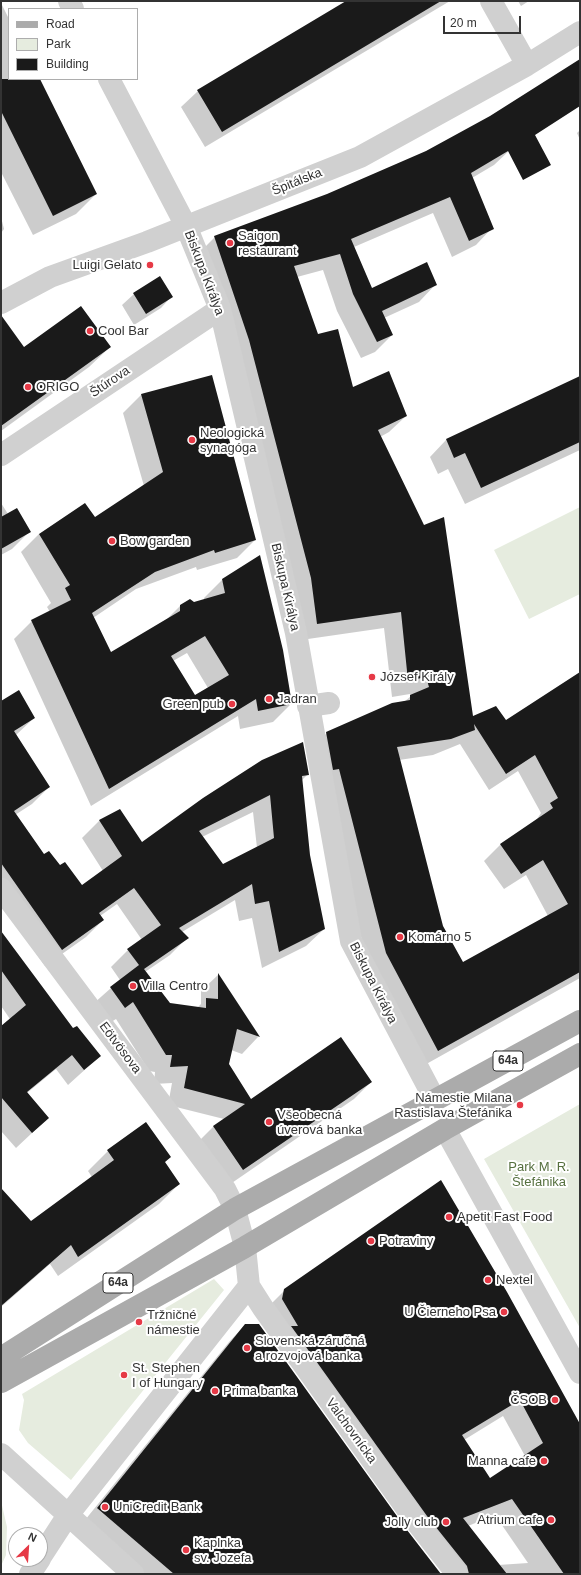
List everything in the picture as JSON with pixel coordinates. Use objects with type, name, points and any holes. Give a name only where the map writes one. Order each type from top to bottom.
[{"type":"main road","name":"64a","points":[[1,1358],[235,1209],[580,1021]]},
{"type":"main road","name":"64a","points":[[1,1382],[245,1247],[445,1129],[580,1054]]},
{"type":"main road","points":[[435,1100],[445,1129]]},
{"type":"street","points":[[490,1],[527,65]]},
{"type":"street","name":"Špitálska","points":[[1,303],[50,277],[186,226],[360,157],[527,65],[580,32]]},
{"type":"street","name":"Biskupa Királya","points":[[110,80],[186,226],[220,308],[296,633],[319,704],[351,941],[435,1100]]},
{"type":"street","name":"Štúrova","points":[[1,455],[220,308]]},
{"type":"street","name":"Eötvösova","points":[[1,889],[225,1189],[235,1209],[245,1247]]},
{"type":"street","points":[[445,1129],[580,1372]]},
{"type":"street","points":[[48,1546],[68,1515],[249,1286],[245,1247]]},
{"type":"street","name":"Valchovnícka","points":[[249,1286],[267,1314],[417,1523],[457,1574]]},
{"type":"street","points":[[1,1454],[133,1574]]},
{"type":"green space","points":[[580,507],[580,594],[529,619],[494,550]]},
{"type":"green space","name":"Park M. R. Štefánika","points":[[580,1104],[580,1328],[484,1159]]},
{"type":"green space","points":[[214,1279],[224,1290],[71,1480],[28,1443],[19,1430],[24,1400],[22,1394]]},
{"type":"green space","points":[[1,1501],[7,1527],[6,1555],[1,1566]]},
{"type":"building","points":[[346,1],[441,1],[222,132],[197,90]]},
{"type":"building","points":[[580,59],[580,106],[535,135],[551,165],[523,180],[508,151],[471,173],[494,229],[469,241],[450,197],[351,239],[372,288],[427,262],[437,285],[382,311],[393,335],[377,342],[353,294],[340,254],[294,266],[318,334],[338,329],[353,387],[389,371],[407,416],[378,430],[424,525],[444,517],[473,716],[496,706],[506,720],[580,672],[580,972],[438,1051],[386,953],[339,769],[333,770],[326,732],[392,703],[410,700],[410,695],[429,687],[426,677],[408,681],[401,612],[317,624],[311,578],[249,340],[214,236],[327,194],[426,151],[490,116]],"holes":[[[474,724],[506,774],[535,755],[558,798],[550,803],[553,808],[500,844],[521,874],[543,860],[568,904],[463,962],[443,926],[397,747],[451,739],[475,730]]]},
{"type":"building","points":[[1,79],[40,80],[97,194],[53,216],[1,111]]},
{"type":"building","points":[[160,276],[173,297],[146,314],[133,293]]},
{"type":"building","name":"ORIGO","points":[[81,306],[111,347],[1,426],[1,315],[24,347]]},
{"type":"building","points":[[212,375],[256,540],[215,553],[214,550],[155,572],[92,613],[111,652],[180,611],[180,605],[190,599],[194,602],[225,593],[222,579],[260,555],[283,650],[292,704],[258,711],[256,699],[109,789],[31,620],[71,600],[65,588],[70,585],[39,534],[85,503],[95,517],[163,472],[141,394]],"holes":[[[205,636],[229,675],[195,695],[171,656]]]},
{"type":"building","points":[[580,376],[580,442],[481,488],[465,453],[454,458],[446,439]]},
{"type":"building","points":[[17,508],[31,532],[1,549],[1,517]]},
{"type":"building","points":[[19,690],[35,718],[14,731],[50,787],[14,811],[44,854],[49,851],[60,865],[65,862],[82,885],[122,856],[99,820],[120,809],[142,842],[203,798],[262,760],[303,742],[309,775],[302,776],[310,855],[325,929],[279,952],[269,901],[255,904],[252,884],[179,928],[189,938],[144,969],[170,1003],[206,1008],[206,998],[218,999],[218,973],[260,1037],[237,1029],[229,1064],[251,1099],[341,1037],[372,1082],[243,1170],[213,1126],[245,1104],[184,1088],[188,1066],[170,1067],[172,1055],[166,1055],[133,1002],[125,1008],[110,987],[139,965],[127,949],[161,925],[134,888],[99,913],[104,920],[62,950],[1,863],[1,701]],"holes":[[[270,795],[274,838],[223,864],[199,831]]]},
{"type":"building","points":[[1,931],[73,1028],[77,1026],[101,1056],[84,1070],[72,1055],[27,1092],[49,1118],[32,1133],[1,1097],[1,1026],[26,1005],[1,970]]},
{"type":"building","points":[[146,1122],[171,1157],[165,1162],[180,1184],[78,1257],[71,1245],[1,1306],[1,1188],[31,1221],[114,1160],[107,1150]]},
{"type":"building","points":[[441,1180],[507,1292],[580,1424],[580,1574],[564,1574],[512,1499],[463,1518],[507,1574],[469,1574],[467,1566],[427,1516],[291,1326],[298,1326],[282,1299],[284,1289]],"holes":[[[520,1400],[543,1443],[490,1478],[462,1435]]]},
{"type":"building","points":[[245,1324],[259,1324],[407,1530],[441,1574],[174,1574],[97,1508]]},
{"type":"place","name":"Saigon restaurant","points":[[230,243]]},
{"type":"place","name":"Luigi Gelato","points":[[150,265]]},
{"type":"place","name":"Cool Bar","points":[[90,331]]},
{"type":"place","name":"ORIGO","points":[[28,387]]},
{"type":"place","name":"Neologická synagóga","points":[[192,440]]},
{"type":"place","name":"Bow garden","points":[[112,541]]},
{"type":"place","name":"József Király","points":[[372,677]]},
{"type":"place","name":"Jadran","points":[[269,699]]},
{"type":"place","name":"Green pub","points":[[232,704]]},
{"type":"place","name":"Komárno 5","points":[[400,937]]},
{"type":"place","name":"Villa Centro","points":[[133,986]]},
{"type":"place","name":"Námestie Milana Rastislava Štefánika","points":[[520,1105]]},
{"type":"place","name":"Všeobecná úverová banka","points":[[269,1122]]},
{"type":"place","name":"Apetit Fast Food","points":[[449,1217]]},
{"type":"place","name":"Potraviny","points":[[371,1241]]},
{"type":"place","name":"Nextel","points":[[488,1280]]},
{"type":"place","name":"U Čierneho Psa","points":[[504,1312]]},
{"type":"place","name":"Tržničné námestie","points":[[139,1322]]},
{"type":"place","name":"Slovenská záručná a rozvojová banka","points":[[247,1348]]},
{"type":"place","name":"St. Stephen I of Hungary","points":[[124,1375]]},
{"type":"place","name":"Prima banka","points":[[215,1391]]},
{"type":"place","name":"ČSOB","points":[[555,1400]]},
{"type":"place","name":"Manna cafe","points":[[544,1461]]},
{"type":"place","name":"UniCredit Bank","points":[[105,1507]]},
{"type":"place","name":"Atrium cafe","points":[[551,1520]]},
{"type":"place","name":"Jolly club","points":[[446,1522]]},
{"type":"place","name":"Kaplnka sv. Jozefa","points":[[186,1550]]}]
